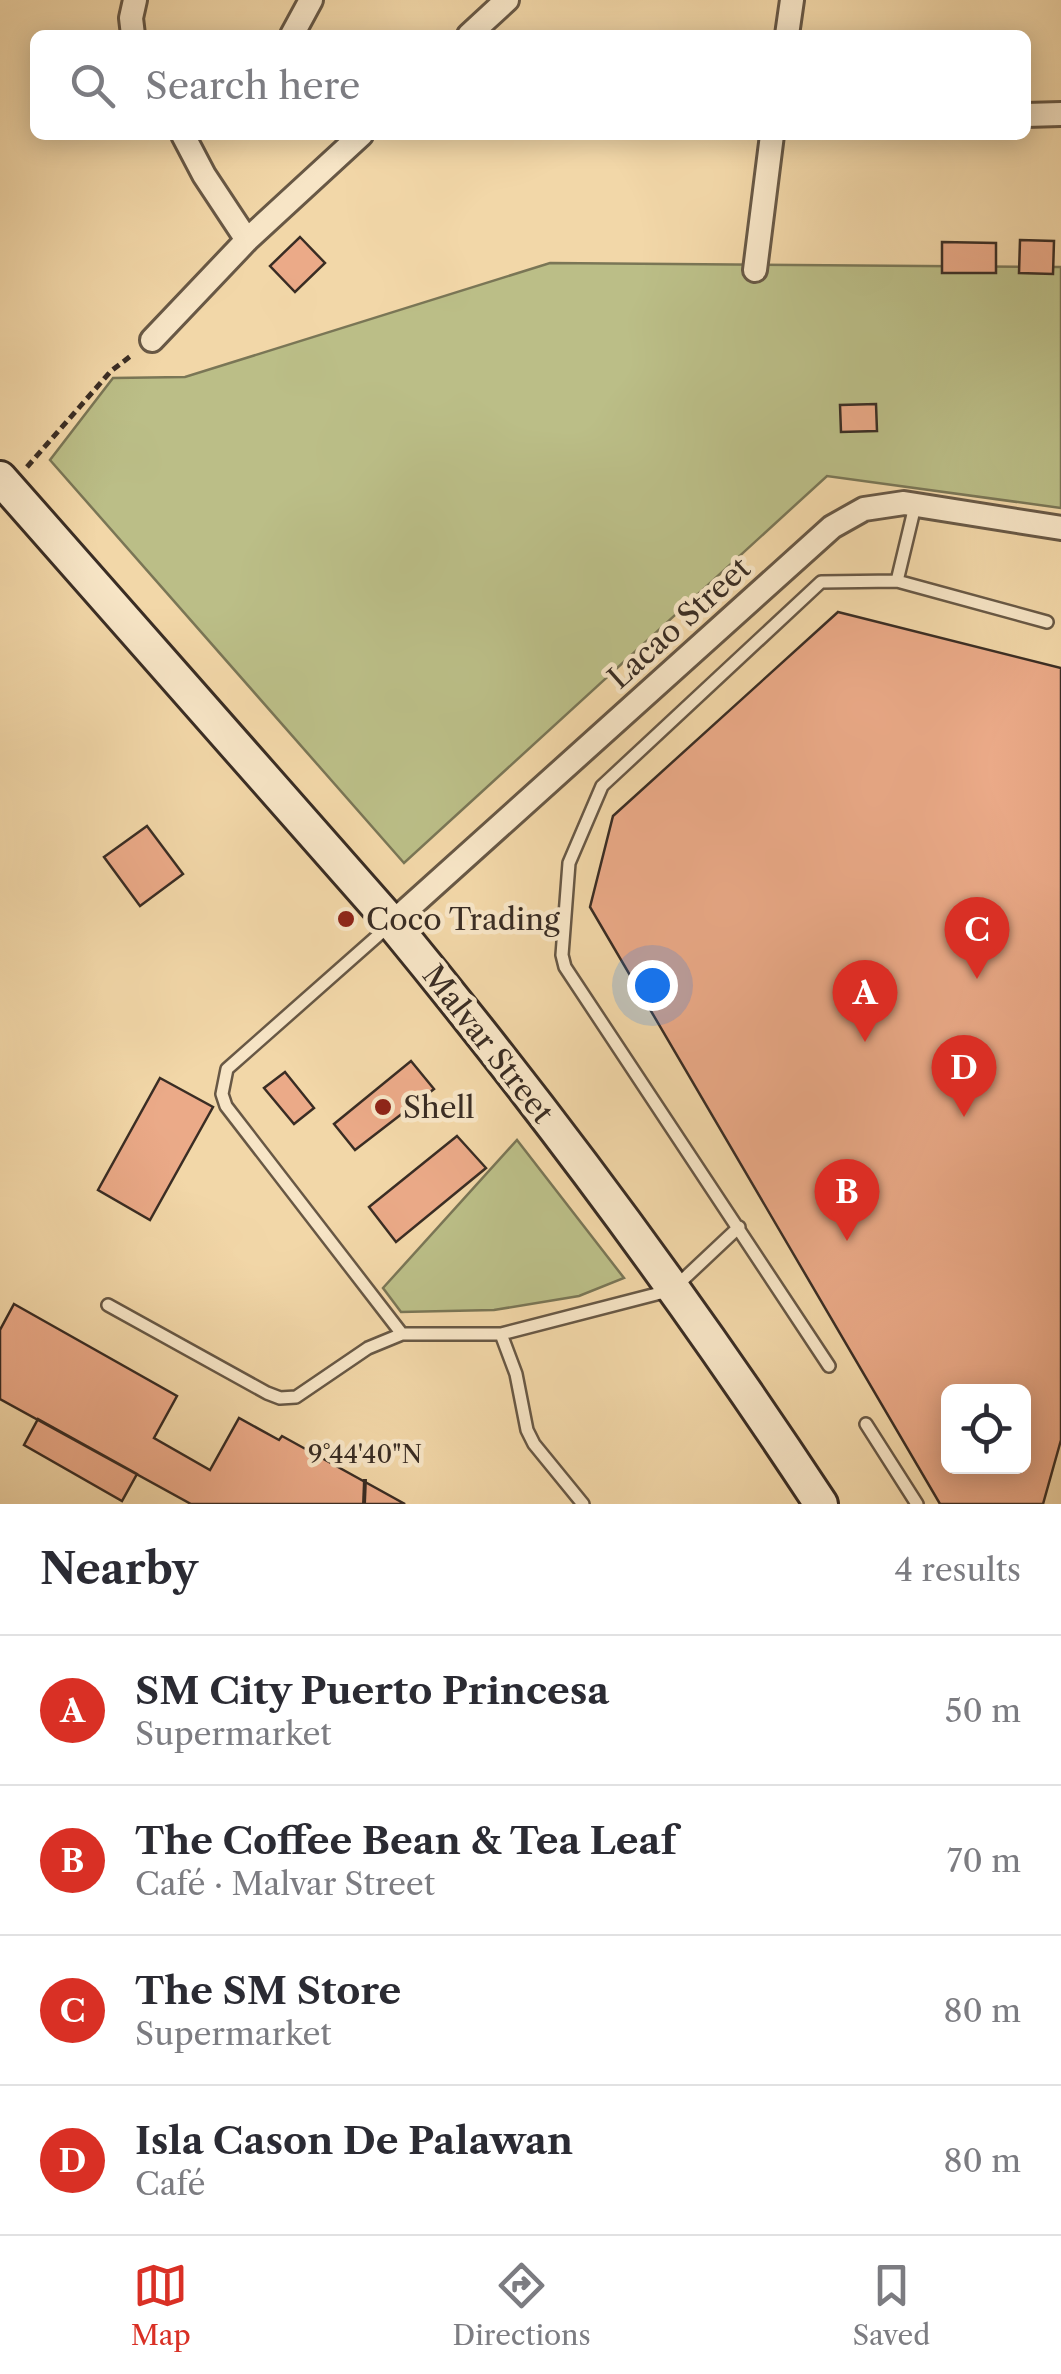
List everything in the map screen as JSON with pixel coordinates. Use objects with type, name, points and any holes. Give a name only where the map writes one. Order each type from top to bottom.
[{"type":"main road","name":"Malvar Street","points":[[4,483],[392,923],[516,1077],[672,1290],[821,1504]]},
{"type":"street","points":[[133,30],[135,0]]},
{"type":"street","points":[[295,30],[311,0]]},
{"type":"street","points":[[474,30],[507,0]]},
{"type":"street","points":[[788,30],[792,0]]},
{"type":"street","points":[[1031,115],[1061,114]]},
{"type":"street","points":[[186,140],[247,240]]},
{"type":"street","points":[[152,340],[247,240],[356,140]]},
{"type":"street","points":[[755,270],[771,140]]},
{"type":"street","name":"Lacao Street","points":[[392,923],[808,546],[864,509],[904,503],[1061,528]]},
{"type":"lane","points":[[898,581],[915,506]]},
{"type":"lane","points":[[829,1366],[565,967],[562,955],[569,863],[602,786],[821,582],[898,581],[1047,622]]},
{"type":"lane","points":[[392,923],[227,1070],[222,1094],[226,1106],[402,1334]]},
{"type":"lane","points":[[108,1305],[280,1398],[296,1397],[368,1348],[402,1334],[502,1334],[672,1290],[739,1227]]},
{"type":"lane","points":[[502,1334],[516,1374],[527,1430],[582,1504]]},
{"type":"lane","points":[[866,1424],[917,1504]]},
{"type":"path","points":[[4,483],[111,371],[152,340]]},
{"type":"green space","points":[[550,263],[1061,267],[1061,508],[827,476],[404,863],[50,460],[113,378],[185,377]]},
{"type":"green space","points":[[517,1140],[624,1278],[579,1296],[494,1310],[401,1312],[383,1288]]},
{"type":"building","points":[[300,237],[325,263],[295,292],[270,266]]},
{"type":"building","points":[[1020,240],[1054,241],[1053,274],[1019,273]]},
{"type":"building","points":[[942,242],[996,243],[996,273],[942,273]]},
{"type":"building","points":[[876,404],[877,431],[841,432],[840,405]]},
{"type":"building","points":[[838,612],[1061,668],[1061,1440],[1043,1504],[940,1504],[590,907],[613,816]]},
{"type":"building","points":[[147,826],[183,874],[140,906],[104,857]]},
{"type":"building","name":"Shell","points":[[411,1061],[434,1089],[355,1150],[334,1124]]},
{"type":"building","points":[[285,1072],[314,1108],[294,1124],[264,1088]]},
{"type":"building","points":[[160,1078],[213,1107],[150,1220],[98,1190]]},
{"type":"building","points":[[457,1136],[486,1168],[396,1242],[369,1207]]},
{"type":"building","points":[[14,1304],[177,1396],[154,1438],[210,1470],[239,1418],[279,1440],[282,1436],[405,1504],[191,1504],[0,1399],[0,1330]]},
{"type":"building","points":[[38,1419],[137,1474],[122,1501],[24,1445]]},
{"type":"place","name":"Coco Trading","points":[[346,919]]},
{"type":"place","name":"The SM Store","points":[[977,979]]},
{"type":"place","name":"SM City Puerto Princesa","points":[[865,1042]]},
{"type":"place","name":"Shell","points":[[383,1107]]},
{"type":"place","name":"Isla Cason De Palawan","points":[[964,1117]]},
{"type":"place","name":"The Coffee Bean & Tea Leaf","points":[[847,1241]]}]
